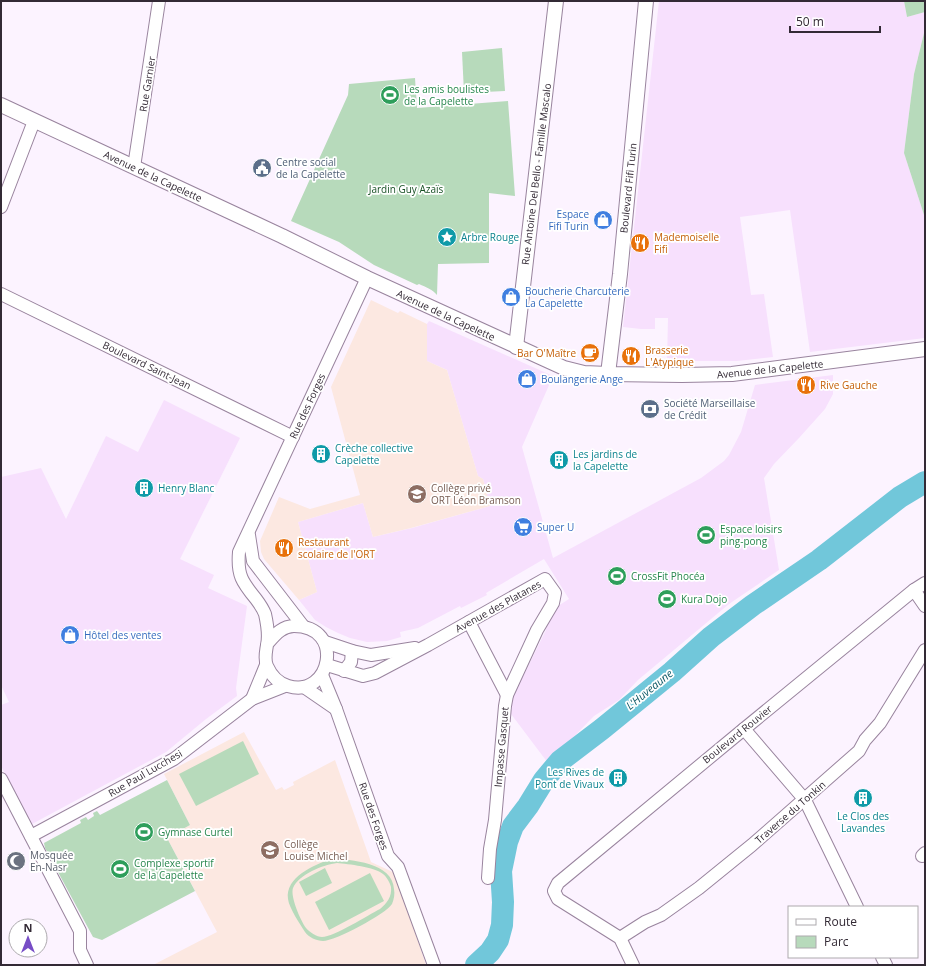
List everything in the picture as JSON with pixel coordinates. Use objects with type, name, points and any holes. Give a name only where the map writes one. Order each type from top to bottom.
[{"type":"street","name":"Rue Garnier","points":[[134,167],[159,1]]},
{"type":"street","name":"Rue Antoine Del Bello - Famille Mascalo","points":[[516,347],[556,1]]},
{"type":"street","name":"Boulevard Fifi Turin","points":[[608,374],[646,1]]},
{"type":"street","name":"Avenue de la Capelette","points":[[1,105],[274,232],[366,278],[564,368],[584,373],[608,374],[732,374],[925,350]]},
{"type":"street","points":[[1,207],[34,121]]},
{"type":"street","name":"Rue des Forges","points":[[268,644],[264,613],[260,604],[243,583],[239,573],[239,552],[249,534],[366,278]]},
{"type":"street","name":"Boulevard Saint-Jean","points":[[1,294],[293,437]]},
{"type":"street","points":[[249,534],[253,561],[303,626]]},
{"type":"street","points":[[239,573],[252,572],[267,580]]},
{"type":"street","name":"Avenue des Platanes","points":[[324,670],[344,671],[363,676],[375,673],[545,579],[555,593],[553,602]]},
{"type":"street","name":"Boulevard Rouvier","points":[[620,938],[558,899],[554,890],[558,883],[914,590],[925,583]]},
{"type":"street","points":[[914,590],[925,606]]},
{"type":"street","name":"Impasse Gasquet","points":[[488,878],[507,695],[537,630],[553,602]]},
{"type":"street","points":[[469,622],[507,695]]},
{"type":"street","points":[[290,626],[303,626],[312,629],[320,635],[325,642],[328,654],[324,670],[315,682],[304,687],[294,688],[285,686],[274,678],[266,665],[265,657],[268,644],[277,632],[290,626]]},
{"type":"street","name":"Avenue des Platanes","points":[[325,642],[352,651],[371,655],[428,645]]},
{"type":"street","name":"Traverse du Tonkin","points":[[620,938],[645,922],[661,915],[699,888],[805,800],[859,751],[865,740],[880,723],[925,650]]},
{"type":"street","points":[[344,671],[352,662],[352,651]]},
{"type":"street","points":[[252,699],[266,665]]},
{"type":"street","name":"Rue des Forges","points":[[324,670],[336,709],[388,856],[398,867],[434,965]]},
{"type":"street","name":"Rue Paul Lucchesi","points":[[31,836],[174,759],[252,699],[285,686]]},
{"type":"street","points":[[304,687],[336,709]]},
{"type":"street","points":[[744,729],[805,800],[858,906]]},
{"type":"street","points":[[1,779],[80,931],[80,950],[87,965]]},
{"type":"street","points":[[620,938],[633,965]]},
{"type":"shaded area","points":[[659,1],[904,1],[907,17],[925,12],[925,29],[914,74],[904,153],[925,218],[925,338],[810,352],[790,210],[740,217],[751,295],[764,294],[773,357],[737,361],[667,361],[668,318],[655,318],[655,329],[623,327]]},
{"type":"shaded area","points":[[371,300],[398,313],[400,311],[427,324],[427,361],[447,370],[478,476],[483,479],[490,506],[373,537],[363,503],[298,522],[317,592],[299,600],[264,559],[261,552],[260,541],[279,497],[310,509],[360,495],[331,387]]},
{"type":"shaded area","points":[[429,321],[553,376],[522,447],[553,558],[701,478],[724,461],[729,455],[741,432],[755,385],[833,375],[833,394],[825,409],[774,464],[764,478],[779,570],[729,604],[638,680],[619,700],[594,716],[548,763],[511,714],[513,697],[546,630],[545,627],[558,606],[569,599],[544,559],[486,593],[487,595],[461,608],[460,606],[418,628],[400,632],[401,637],[387,641],[367,642],[350,638],[338,633],[315,620],[299,600],[317,592],[298,522],[363,503],[373,537],[412,528],[490,506],[483,479],[478,476],[447,370],[427,361],[427,324]]},
{"type":"shaded area","points":[[164,400],[240,438],[180,559],[214,575],[208,588],[247,606],[236,688],[237,696],[166,752],[32,824],[1,766],[1,705],[9,702],[1,685],[1,477],[41,468],[66,519],[106,436],[138,452]]},
{"type":"shaded area","name":"Collège Louise Michel","points":[[244,732],[276,790],[282,787],[284,790],[294,785],[293,782],[335,760],[371,862],[395,873],[426,965],[153,965],[217,932],[167,838],[190,825],[164,774]]},
{"type":"green space","points":[[904,1],[925,1],[925,12],[907,17]]},
{"type":"green space","points":[[925,29],[925,218],[904,153],[914,74]]},
{"type":"green space","points":[[502,48],[505,91],[464,93],[462,52]]},
{"type":"green space","name":"Jardin Guy Azaïs","points":[[415,78],[417,108],[508,101],[515,196],[489,193],[489,263],[438,264],[437,295],[424,286],[419,284],[417,285],[374,265],[339,242],[291,221],[348,95],[349,84]]},
{"type":"green space","points":[[243,741],[259,774],[196,806],[179,774]]},
{"type":"green space","name":"Complexe sportif de la Capelette","points":[[167,780],[190,825],[167,838],[195,891],[102,940],[93,937],[45,848],[44,843],[81,823],[80,820],[86,817],[88,820],[94,816],[93,813],[97,811],[100,815]]},
{"type":"green space","points":[[331,859],[349,860],[370,864],[379,868],[387,873],[392,880],[394,898],[392,904],[371,920],[338,937],[323,941],[310,937],[306,934],[292,911],[288,899],[288,891],[291,884],[302,873],[309,868]],"holes":[[[337,863],[374,869],[383,874],[391,885],[390,897],[380,909],[351,925],[322,937],[307,930],[296,909],[292,892],[296,883],[306,874],[319,868]]]},
{"type":"green space","points":[[325,868],[332,883],[306,896],[299,882]]},
{"type":"green space","points":[[370,873],[384,901],[329,930],[315,902]]},
{"type":"waterway","name":"L'Huveaune","points":[[476,965],[490,952],[498,940],[502,925],[503,902],[501,871],[507,842],[513,826],[528,806],[544,780],[560,761],[672,672],[711,637],[753,605],[819,560],[900,497],[925,482]]},
{"type":"place","name":"Les amis boulistes de la Capelette","points":[[390,95]]},
{"type":"place","name":"Centre social de la Capelette","points":[[262,168]]},
{"type":"place","name":"Espace Fifi Turin","points":[[603,220]]},
{"type":"place","name":"Arbre Rouge","points":[[447,237]]},
{"type":"place","name":"Mademoiselle Fifi","points":[[640,243]]},
{"type":"place","name":"Boucherie Charcuterie La Capelette","points":[[511,297]]},
{"type":"place","name":"Bar O'Maître","points":[[590,353]]},
{"type":"place","name":"Brasserie L'Atypique","points":[[631,356]]},
{"type":"place","name":"Boulangerie Ange","points":[[527,379]]},
{"type":"place","name":"Rive Gauche","points":[[806,385]]},
{"type":"place","name":"Société Marseillaise de Crédit","points":[[650,409]]},
{"type":"place","name":"Crèche collective Capelette","points":[[321,454]]},
{"type":"place","name":"Les jardins de la Capelette","points":[[559,460]]},
{"type":"place","name":"Henry Blanc","points":[[144,488]]},
{"type":"place","name":"Collège privé ORT Léon Bramson","points":[[417,494]]},
{"type":"place","name":"Super U","points":[[523,527]]},
{"type":"place","name":"Espace loisirs ping-pong","points":[[706,535]]},
{"type":"place","name":"Restaurant scolaire de l'ORT","points":[[284,548]]},
{"type":"place","name":"CrossFit Phocéa","points":[[617,576]]},
{"type":"place","name":"Kura Dojo","points":[[667,599]]},
{"type":"place","name":"Hôtel des ventes","points":[[70,635]]},
{"type":"place","name":"Les Rives de Pont de Vivaux","points":[[618,778]]},
{"type":"place","name":"Le Clos des Lavandes","points":[[863,798]]},
{"type":"place","name":"Gymnase Curtel","points":[[144,832]]},
{"type":"place","name":"Collège Louise Michel","points":[[270,850]]},
{"type":"place","name":"Mosquée En-Nasr","points":[[16,861]]},
{"type":"place","name":"Complexe sportif de la Capelette","points":[[120,869]]}]
